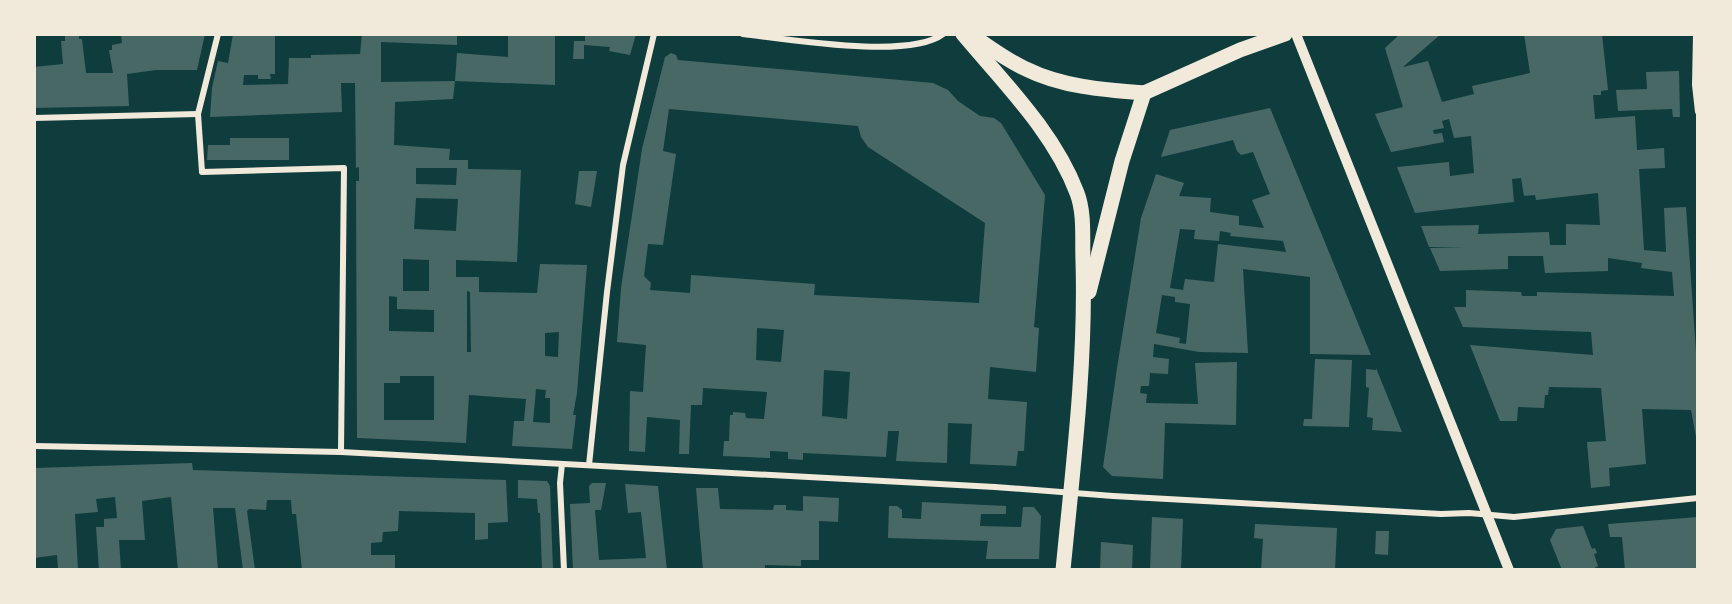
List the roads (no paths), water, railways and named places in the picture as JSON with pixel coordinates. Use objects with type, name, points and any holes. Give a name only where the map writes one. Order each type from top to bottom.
[{"type":"main road","points":[[963,34],[1035,120],[1067,172],[1078,195],[1082,222],[1084,309],[1072,493],[1063,570]]},
{"type":"main road","points":[[970,34],[1026,69],[1066,83],[1144,93],[1211,62],[1286,34]]},
{"type":"main road","points":[[1084,309],[1122,161],[1144,93]]},
{"type":"street","points":[[218,34],[198,114],[202,172],[344,168],[341,452]]},
{"type":"street","points":[[590,465],[607,292],[623,165],[654,34]]},
{"type":"street","points":[[743,34],[871,47],[908,46],[936,40],[943,34]]},
{"type":"street","points":[[1296,34],[1509,570]]},
{"type":"street","points":[[1696,34],[1695,85],[1698,112]]},
{"type":"street","points":[[34,118],[198,114]]},
{"type":"street","points":[[34,446],[341,452],[1514,517],[1698,498]]},
{"type":"street","points":[[562,464],[560,483],[564,570]]}]
